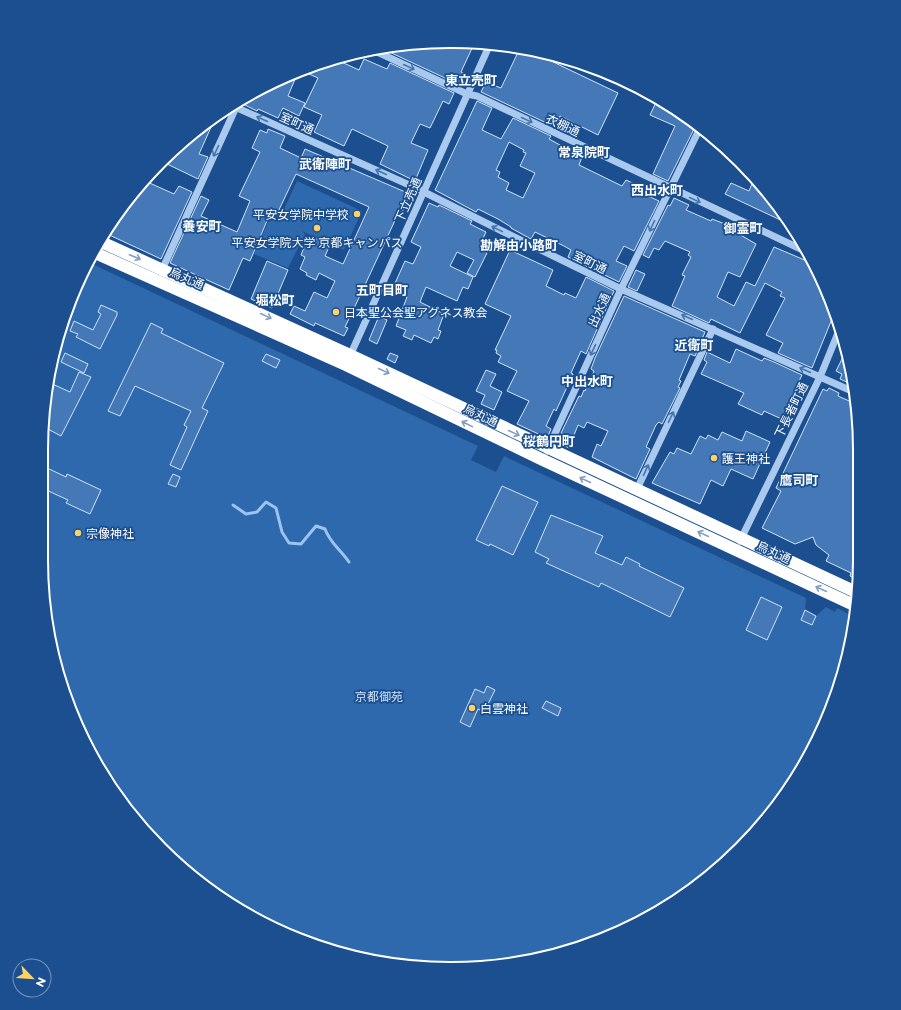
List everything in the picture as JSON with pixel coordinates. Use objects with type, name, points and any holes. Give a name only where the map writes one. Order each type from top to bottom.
[{"type":"highway","name":"烏丸通","points":[[105,245],[159,274],[348,360],[738,544],[852,590]]},
{"type":"highway","name":"烏丸通","points":[[99,254],[159,274]]},
{"type":"highway","name":"烏丸通","points":[[545,454],[637,489],[851,603]]},
{"type":"street","name":"下立売通","points":[[348,360],[487,50]]},
{"type":"street","name":"衣棚通","points":[[382,54],[467,94],[477,96],[670,189],[798,248]]},
{"type":"street","name":"室町通","points":[[241,107],[423,192],[621,289],[848,389]]},
{"type":"street","points":[[159,274],[233,112]]},
{"type":"street","name":"出水通","points":[[545,454],[621,289],[698,133]]},
{"type":"street","points":[[637,489],[713,329]]},
{"type":"street","name":"下長者町通","points":[[738,544],[820,376],[836,337]]},
{"type":"green space","points":[[297,181],[362,211],[344,250],[302,231],[305,234],[288,268],[254,254],[268,222],[281,216]]},
{"type":"green space","name":"京都御苑","points":[[94,265],[478,446],[471,460],[496,472],[504,456],[806,598],[805,610],[816,616],[826,607],[835,612],[837,608],[849,615],[839,664],[832,689],[822,714],[799,761],[770,805],[753,825],[716,862],[696,879],[674,894],[629,920],[580,941],[503,959],[450,962],[398,959],[321,941],[272,920],[249,908],[205,879],[185,862],[148,825],[131,805],[102,761],[79,714],[69,689],[56,638],[51,612],[48,560],[48,450],[51,398],[69,321]]},
{"type":"building","points":[[424,49],[472,49],[461,72],[465,74],[460,85],[390,52]]},
{"type":"building","points":[[517,54],[551,61],[618,93],[598,135],[560,116],[555,127],[481,92],[486,82],[501,88]]},
{"type":"building","points":[[364,59],[387,69],[390,63],[454,93],[449,104],[443,101],[430,128],[420,124],[411,143],[428,150],[415,181],[380,164],[388,146],[352,129],[344,146],[314,132],[322,115],[304,107],[318,78],[309,74],[343,63],[359,70]]},
{"type":"building","points":[[295,80],[288,96],[305,103],[299,116],[283,108],[278,118],[258,109],[257,111],[245,105]]},
{"type":"building","points":[[477,101],[492,108],[482,130],[501,139],[513,118],[551,136],[549,139],[582,157],[579,165],[622,186],[626,180],[637,185],[635,190],[659,201],[634,251],[624,246],[616,261],[627,266],[619,282],[568,257],[571,250],[564,246],[535,232],[531,239],[498,219],[478,209],[476,212],[435,190]],"holes":[[[509,142],[524,150],[523,152],[526,153],[520,166],[535,173],[523,198],[506,190],[509,183],[498,177],[500,172],[496,170]]]},
{"type":"building","points":[[655,104],[694,129],[668,181],[653,174],[675,126],[650,115]]},
{"type":"building","points":[[211,127],[199,154],[208,157],[198,179],[168,164]]},
{"type":"building","points":[[268,129],[285,136],[280,148],[301,158],[305,149],[410,194],[401,215],[398,214],[345,327],[348,328],[344,336],[315,323],[314,326],[290,314],[294,306],[305,311],[314,292],[327,298],[335,281],[319,273],[316,280],[306,275],[307,273],[300,269],[305,257],[301,255],[305,245],[310,247],[314,238],[330,245],[325,256],[343,264],[369,207],[296,174],[277,214],[273,212],[269,216],[250,261],[243,258],[229,290],[170,263],[201,196],[209,200],[201,216],[237,232],[250,201],[239,196],[260,152],[252,148],[260,130],[267,133]]},
{"type":"building","points":[[150,183],[174,194],[179,186],[192,192],[161,259],[111,236],[131,205]]},
{"type":"building","points":[[731,183],[749,191],[752,184],[780,220],[725,194]]},
{"type":"building","points":[[674,198],[689,205],[686,210],[711,221],[712,219],[725,224],[725,226],[756,244],[740,277],[728,272],[717,297],[734,306],[746,282],[755,286],[774,247],[805,260],[832,320],[812,368],[778,353],[783,343],[766,335],[785,298],[780,296],[782,292],[765,283],[740,333],[711,319],[709,323],[672,306],[685,276],[682,275],[691,257],[688,255],[690,252],[665,241],[659,250],[654,248],[649,258],[643,255],[668,205],[670,206]]},
{"type":"building","points":[[429,203],[438,207],[439,205],[472,221],[470,224],[486,232],[481,243],[490,247],[475,277],[467,273],[474,260],[457,252],[450,266],[473,277],[468,289],[463,287],[457,301],[426,287],[420,302],[444,314],[438,330],[441,331],[438,339],[434,337],[431,343],[414,335],[412,340],[403,336],[406,330],[396,326],[407,297],[392,290],[405,261],[413,264],[421,247],[411,242]]},
{"type":"building","points":[[510,250],[553,270],[546,286],[564,295],[565,293],[576,298],[586,277],[614,291],[586,354],[581,351],[571,373],[573,374],[556,411],[554,409],[546,426],[551,429],[547,438],[517,424],[529,401],[507,391],[517,371],[498,362],[501,356],[496,353],[497,350],[495,350],[511,316],[485,304]]},
{"type":"building","points":[[267,261],[288,270],[272,308],[251,299]]},
{"type":"building","points":[[636,270],[645,274],[637,291],[628,287]]},
{"type":"building","points":[[624,296],[705,332],[695,356],[690,354],[679,380],[681,381],[678,387],[680,388],[662,424],[659,422],[656,425],[646,447],[650,449],[636,479],[592,457],[597,444],[601,446],[608,431],[587,422],[584,428],[578,425],[569,448],[561,444],[565,435],[561,433],[579,396],[581,397],[584,390],[585,391],[594,371],[591,369],[595,358]]},
{"type":"building","points":[[101,305],[117,312],[117,315],[100,349],[76,337],[78,334],[70,331],[74,321],[93,330],[101,314],[98,312]]},
{"type":"building","points":[[379,316],[387,320],[377,344],[369,340]]},
{"type":"building","points":[[151,323],[163,329],[161,333],[224,363],[202,408],[208,411],[181,470],[170,465],[187,427],[184,425],[191,411],[135,386],[120,416],[108,411]]},
{"type":"building","points":[[736,349],[762,361],[764,358],[802,375],[792,396],[798,399],[786,421],[764,411],[762,415],[738,404],[744,393],[701,374],[707,362],[704,360],[707,352],[730,363]]},
{"type":"building","points":[[65,353],[88,364],[84,373],[61,362]]},
{"type":"building","points":[[390,353],[398,356],[395,363],[387,359]]},
{"type":"building","points":[[266,354],[280,360],[276,368],[262,361]]},
{"type":"building","points":[[842,359],[847,382],[840,379],[842,374],[836,371]]},
{"type":"building","points":[[486,370],[496,374],[490,386],[502,392],[494,410],[481,404],[485,395],[476,391]]},
{"type":"building","points":[[79,372],[91,377],[61,436],[49,429],[54,385],[70,392]]},
{"type":"building","points":[[829,388],[839,393],[838,396],[850,401],[853,450],[852,577],[850,576],[851,573],[826,561],[829,555],[816,545],[813,537],[795,544],[762,528],[781,491],[776,488],[823,389],[827,391]]},
{"type":"building","points":[[746,431],[770,442],[753,479],[731,469],[723,486],[711,480],[700,504],[652,483],[670,452],[674,454],[677,448],[691,454],[700,436],[706,439],[708,435],[718,440],[722,432],[742,441]]},
{"type":"building","points":[[48,468],[66,477],[67,474],[101,490],[90,514],[66,503],[68,500],[48,491]]},
{"type":"building","points":[[173,474],[180,477],[176,487],[168,484]]},
{"type":"building","points":[[502,486],[538,502],[513,555],[490,544],[489,546],[476,540]]},
{"type":"building","points":[[551,515],[603,536],[595,553],[622,565],[626,557],[640,564],[639,566],[684,588],[670,617],[601,583],[599,587],[546,563],[549,559],[535,552]]},
{"type":"building","points":[[761,597],[782,607],[767,640],[746,630]]},
{"type":"building","points":[[805,610],[816,616],[812,625],[801,620]]},
{"type":"building","points":[[487,686],[495,690],[484,712],[478,709],[470,727],[460,722],[475,689],[484,693]]},
{"type":"building","points":[[546,701],[561,708],[558,716],[542,708]]},
{"type":"waterway","points":[[233,505],[246,514],[257,512],[266,502],[276,508],[282,532],[289,543],[301,544],[316,526],[325,529],[332,542],[349,562]]},
{"type":"place","name":"平安女学院中学校","points":[[357,214]]},
{"type":"place","name":"平安女学院大学 京都キャンパス","points":[[317,228]]},
{"type":"place","name":"日本聖公会聖アグネス教会","points":[[336,312]]},
{"type":"place","name":"護王神社","points":[[714,458]]},
{"type":"place","name":"宗像神社","points":[[78,533]]},
{"type":"place","name":"白雲神社","points":[[472,708]]},
{"type":"district","name":"東立売町","points":[[471,80]]},
{"type":"district","name":"常泉院町","points":[[584,152]]},
{"type":"district","name":"武衛陣町","points":[[325,164]]},
{"type":"district","name":"西出水町","points":[[657,190]]},
{"type":"district","name":"養安町","points":[[202,226]]},
{"type":"district","name":"御霊町","points":[[743,228]]},
{"type":"district","name":"勘解由小路町","points":[[519,245]]},
{"type":"district","name":"五町目町","points":[[382,290]]},
{"type":"district","name":"堀松町","points":[[275,300]]},
{"type":"district","name":"近衛町","points":[[694,345]]},
{"type":"district","name":"中出水町","points":[[587,381]]},
{"type":"district","name":"桜鶴円町","points":[[549,441]]},
{"type":"district","name":"鷹司町","points":[[799,480]]}]
